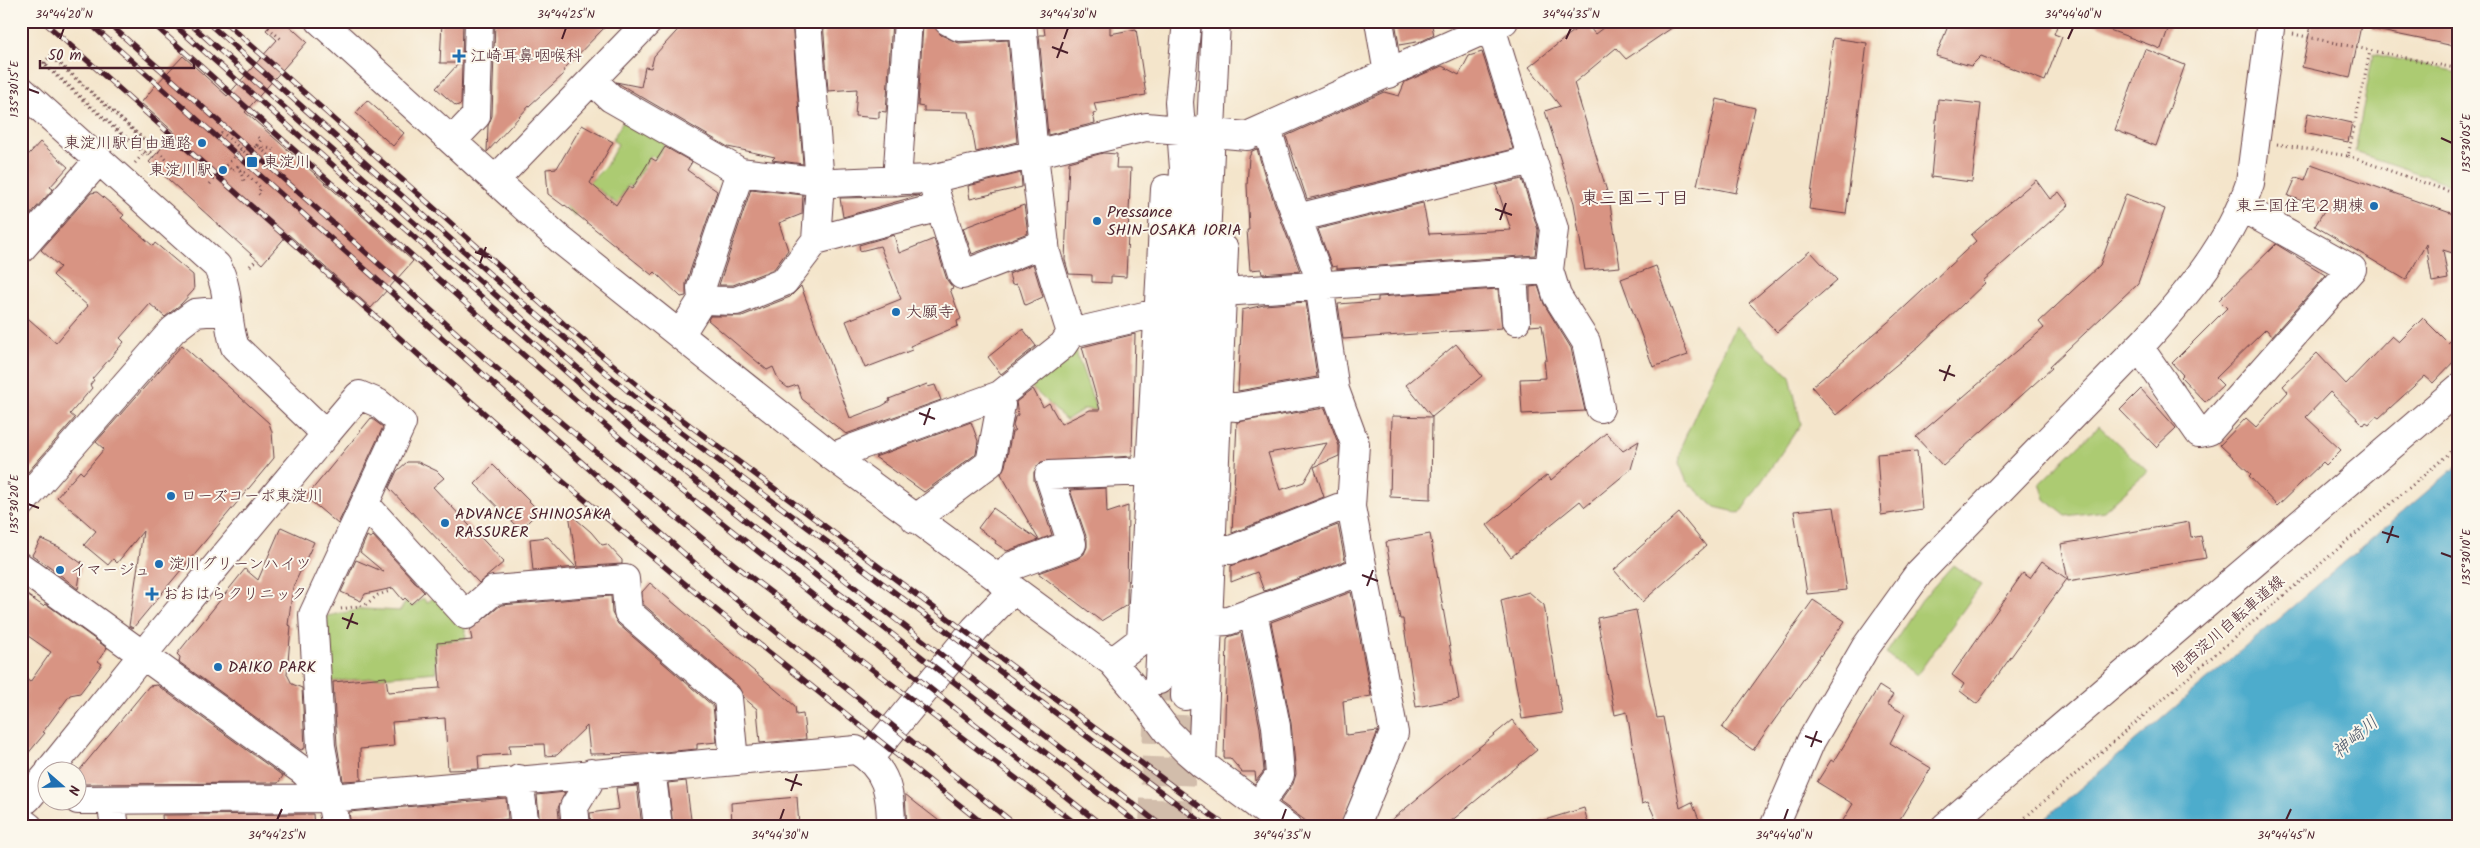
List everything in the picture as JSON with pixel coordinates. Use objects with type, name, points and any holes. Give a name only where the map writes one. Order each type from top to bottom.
[{"type":"street","points":[[320,21],[562,241],[834,457],[1112,662],[1168,732],[1202,764],[1287,827]]},
{"type":"street","points":[[452,141],[476,116],[479,21]]},
{"type":"street","points":[[702,300],[736,301],[784,282],[816,240],[820,183],[807,21]]},
{"type":"street","points":[[897,181],[908,21]]},
{"type":"street","points":[[948,21],[959,27],[1022,23],[1034,155],[1045,243],[1071,333]]},
{"type":"street","points":[[1158,680],[1184,169],[1178,130],[1179,102],[1187,21]]},
{"type":"street","points":[[1185,696],[1216,21]]},
{"type":"street","points":[[1379,21],[1388,74]]},
{"type":"street","points":[[496,179],[648,22]]},
{"type":"street","points":[[592,80],[611,98],[740,172],[820,183],[931,179],[1146,127],[1247,136],[1388,74],[1495,24],[1532,160],[1554,229],[1549,270],[1557,296],[1586,342],[1600,408]]},
{"type":"street","points":[[1774,827],[1811,741],[1865,648],[1919,574],[2139,348],[2178,304],[2218,251],[2242,207],[2250,182],[2280,27]]},
{"type":"street","points":[[21,90],[108,154],[218,266],[226,286],[232,339],[239,354],[326,434]]},
{"type":"street","points":[[1267,128],[1281,175],[1317,270],[1321,286],[1335,390],[1355,444],[1352,508],[1362,571],[1394,733],[1355,827]]},
{"type":"street","points":[[1112,662],[1141,640],[1166,168],[1178,130]]},
{"type":"street","points":[[1202,764],[1210,622],[1226,170],[1212,134]]},
{"type":"street","points":[[21,248],[108,154]]},
{"type":"street","points":[[1297,218],[1532,160]]},
{"type":"street","points":[[680,335],[702,300],[700,288],[740,172]]},
{"type":"street","points":[[931,179],[962,275],[1045,243]]},
{"type":"street","points":[[816,240],[940,207]]},
{"type":"street","points":[[2139,348],[2199,433],[2209,431],[2352,269],[2242,207]]},
{"type":"street","points":[[1222,292],[1549,270]]},
{"type":"street","points":[[1513,272],[1516,321]]},
{"type":"street","points":[[21,504],[173,330],[195,313],[228,310]]},
{"type":"street","points":[[834,457],[1000,395],[1063,345],[1071,333],[1157,313]]},
{"type":"street","points":[[1945,827],[2459,388]]},
{"type":"street","points":[[1218,405],[1237,407],[1335,390]]},
{"type":"street","points":[[58,760],[142,655],[358,395],[378,403],[402,423],[313,615],[321,746],[336,827]]},
{"type":"street","points":[[915,518],[990,463],[1001,405],[1000,395]]},
{"type":"street","points":[[870,758],[975,629],[1006,585],[1012,566],[1072,544],[1049,475],[1149,471]]},
{"type":"street","points":[[365,504],[466,616],[494,590],[625,579],[628,612],[728,698],[734,761]]},
{"type":"street","points":[[1212,549],[1231,550],[1338,508],[1352,508]]},
{"type":"street","points":[[21,567],[303,771],[331,798]]},
{"type":"street","points":[[1210,622],[1228,621],[1362,571]]},
{"type":"street","points":[[1253,612],[1276,726],[1280,775],[1258,806]]},
{"type":"street","points":[[88,804],[113,814],[331,798],[519,779],[856,750],[870,758],[887,783],[891,815]]},
{"type":"street","points":[[651,768],[658,827]]},
{"type":"street","points":[[576,827],[574,807],[588,784],[591,773]]},
{"type":"street","points":[[519,779],[525,827]]},
{"type":"street","points":[[29,827],[29,805],[38,790]]},
{"type":"path","points":[[262,21],[266,24],[268,21]]},
{"type":"path","points":[[262,21],[281,39]]},
{"type":"path","points":[[273,21],[278,25]]},
{"type":"path","points":[[2280,27],[2370,51],[2459,70]]},
{"type":"path","points":[[2348,156],[2370,51]]},
{"type":"path","points":[[108,154],[124,138],[44,65],[47,61],[51,57],[154,149],[147,156],[51,70],[44,63],[51,55],[170,163]]},
{"type":"path","points":[[221,132],[248,155]]},
{"type":"path","points":[[230,168],[233,172],[261,140],[258,137]]},
{"type":"path","points":[[2277,144],[2348,156],[2459,195]]},
{"type":"path","points":[[257,145],[274,150]]},
{"type":"path","points":[[257,145],[281,166],[285,162],[288,165]]},
{"type":"path","points":[[210,184],[241,149]]},
{"type":"path","points":[[134,164],[146,151],[158,162]]},
{"type":"path","points":[[238,166],[245,183]]},
{"type":"path","points":[[238,166],[262,188],[258,193],[261,196]]},
{"type":"path","points":[[250,266],[257,259]]},
{"type":"path","name":"旭西淀川自転車道線","points":[[2014,827],[2459,445]]},
{"type":"path","points":[[313,615],[365,605],[378,595],[390,591]]},
{"type":"green space","points":[[2373,54],[2459,72],[2459,187],[2355,152]]},
{"type":"green space","points":[[627,115],[668,139],[656,158],[651,156],[631,187],[628,185],[620,198],[651,218],[647,228],[598,189],[575,216],[565,207],[606,166],[618,144],[612,140]]},
{"type":"green space","points":[[1735,326],[1790,376],[1801,424],[1740,513],[1715,507],[1687,482],[1679,463],[1682,444]]},
{"type":"green space","points":[[1073,344],[1097,410],[1084,409],[1066,420],[1027,383]]},
{"type":"green space","points":[[2099,426],[2147,471],[2104,511],[2066,516],[2045,499],[2040,483]]},
{"type":"green space","points":[[1953,565],[1981,585],[1917,675],[1886,654],[1920,602]]},
{"type":"green space","points":[[439,592],[464,621],[466,639],[435,643],[436,672],[326,682],[322,617],[363,609],[400,611],[406,601],[412,607],[423,598],[427,603]]},
{"type":"water","name":"神崎川","points":[[2459,464],[2459,826],[2035,827]]},
{"type":"building","points":[[274,21],[284,21],[307,42],[245,112],[413,261],[371,308],[288,234],[262,264],[149,162],[175,133],[141,103],[154,87],[183,56],[227,96],[277,40],[266,30]]},
{"type":"building","points":[[442,21],[463,21],[461,104],[456,106],[436,88],[459,63],[440,63]]},
{"type":"building","points":[[495,21],[576,21],[605,27],[564,69],[563,75],[530,105],[487,152],[488,126],[492,116]]},
{"type":"building","points":[[686,21],[792,21],[803,164],[772,160],[775,157],[728,147],[616,82],[641,87],[645,67],[651,68],[654,56]]},
{"type":"building","points":[[823,21],[892,21],[886,112],[879,111],[879,118],[855,116],[857,89],[828,91]]},
{"type":"building","points":[[1043,21],[1110,21],[1110,34],[1136,29],[1146,95],[1094,103],[1097,113],[1093,114],[1095,123],[1048,135],[1039,35],[1045,35]]},
{"type":"building","points":[[1395,21],[1431,21],[1434,35],[1422,41],[1399,45]]},
{"type":"building","points":[[1612,21],[1682,21],[1626,59],[1616,48],[1574,83],[1609,198],[1620,267],[1585,270],[1574,203],[1545,111],[1560,106],[1529,67],[1585,22],[1595,34]]},
{"type":"building","points":[[1950,21],[2059,21],[2054,34],[2062,37],[2045,81],[1981,56],[1971,66],[1936,56]]},
{"type":"building","points":[[2091,21],[2171,21],[2161,49],[2091,23]]},
{"type":"building","points":[[2312,21],[2362,21],[2350,78],[2302,67]]},
{"type":"building","points":[[2372,21],[2459,21],[2459,47],[2371,29]]},
{"type":"building","points":[[923,24],[933,24],[941,35],[959,43],[1008,40],[1017,142],[976,152],[969,112],[924,111],[924,107],[918,106]]},
{"type":"building","points":[[1833,38],[1867,43],[1846,214],[1809,209]]},
{"type":"building","points":[[2145,49],[2185,65],[2156,146],[2115,130]]},
{"type":"building","points":[[1482,52],[1513,149],[1307,199],[1286,136],[1384,92],[1399,96],[1405,82],[1442,66],[1459,75],[1469,56]]},
{"type":"building","points":[[1717,99],[1755,108],[1736,193],[1697,185]]},
{"type":"building","points":[[1938,99],[1981,104],[1972,182],[1931,177]]},
{"type":"building","points":[[367,100],[404,133],[393,146],[356,113]]},
{"type":"building","points":[[2308,113],[2352,123],[2348,142],[2304,133]]},
{"type":"building","points":[[582,125],[613,142],[590,183],[616,205],[628,187],[632,189],[651,158],[656,161],[665,147],[692,162],[687,170],[717,191],[686,283],[686,296],[681,297],[655,272],[652,275],[565,205],[548,194],[546,169],[557,168]]},
{"type":"building","points":[[40,142],[68,167],[50,187],[53,189],[27,218],[21,213],[21,163]]},
{"type":"building","points":[[1257,149],[1266,180],[1300,271],[1262,274],[1261,269],[1250,270],[1247,230],[1249,230],[1247,185],[1249,157],[1252,151]]},
{"type":"building","name":"Pressance SHIN-OSAKA IORIA","points":[[1103,153],[1117,154],[1116,168],[1131,168],[1126,277],[1111,276],[1111,283],[1092,282],[1092,275],[1069,274],[1065,260],[1069,162]]},
{"type":"building","name":"東三国住宅２期棟","points":[[2311,164],[2459,216],[2459,255],[2443,250],[2448,279],[2432,282],[2426,244],[2406,280],[2315,226],[2325,209],[2288,196],[2296,177],[2305,180]]},
{"type":"building","points":[[1021,173],[1022,187],[970,199],[968,186]]},
{"type":"building","points":[[1522,179],[1538,230],[1535,255],[1337,269],[1337,266],[1332,267],[1318,229],[1423,203],[1429,234],[1511,230],[1496,185]]},
{"type":"building","points":[[2036,180],[2050,199],[2059,192],[2069,205],[1983,281],[1985,283],[1919,346],[1836,415],[1812,387],[1894,317],[1976,241],[1971,235]]},
{"type":"building","points":[[751,189],[803,195],[802,214],[779,223],[788,250],[774,269],[733,285],[719,285]]},
{"type":"building","points":[[97,192],[124,215],[121,218],[153,246],[155,243],[193,275],[194,290],[165,317],[150,304],[120,338],[124,342],[92,379],[94,380],[90,385],[92,388],[70,414],[75,418],[21,480],[21,312],[56,343],[88,306],[53,275],[60,267],[41,250],[91,193]]},
{"type":"building","points":[[2126,194],[2165,209],[2138,283],[2050,366],[2052,368],[1943,466],[1916,437],[2044,328],[2039,322],[2100,265]]},
{"type":"building","points":[[920,195],[843,217],[840,198]]},
{"type":"building","points":[[1024,205],[1028,233],[972,254],[963,228]]},
{"type":"building","points":[[894,235],[899,253],[934,239],[947,280],[953,288],[950,289],[961,319],[957,321],[958,326],[910,346],[912,350],[865,368],[846,321],[901,299],[880,246],[860,251],[859,245]]},
{"type":"building","points":[[2276,244],[2326,275],[2272,336],[2266,329],[2216,378],[2223,385],[2205,402],[2181,377],[2183,375],[2172,363],[2227,308],[2219,300]]},
{"type":"building","points":[[1810,251],[1837,280],[1777,332],[1749,303]]},
{"type":"building","points":[[1033,264],[1043,297],[1025,305],[1020,289],[1016,284],[1012,285],[1009,274]]},
{"type":"building","points":[[1656,266],[1688,355],[1653,367],[1621,279]]},
{"type":"building","points":[[801,286],[850,418],[882,406],[890,401],[889,399],[927,384],[928,387],[935,385],[941,400],[846,434],[802,399],[797,385],[788,388],[779,381],[773,367],[767,370],[708,320],[710,316],[742,316],[790,297]]},
{"type":"building","points":[[1538,286],[1544,304],[1571,348],[1585,411],[1522,414],[1520,379],[1546,378],[1544,360],[1547,360],[1542,325],[1530,326],[1530,287]]},
{"type":"building","points":[[1498,289],[1502,328],[1343,339],[1338,304],[1378,301],[1378,297]]},
{"type":"building","points":[[1306,302],[1317,377],[1238,391],[1242,310],[1264,305]]},
{"type":"building","points":[[2423,318],[2448,343],[2459,333],[2459,356],[2433,383],[2425,376],[2379,418],[2376,416],[2369,424],[2366,422],[2364,425],[2330,392],[2306,417],[2341,450],[2326,465],[2323,462],[2277,506],[2249,476],[2251,474],[2220,445],[2246,418],[2256,427],[2288,392],[2283,386],[2317,353],[2346,384],[2392,336],[2399,342]]},
{"type":"building","points":[[1023,329],[1036,346],[1001,374],[988,357]]},
{"type":"building","points":[[1135,334],[1132,456],[1041,462],[1034,472],[1034,480],[1052,535],[1039,540],[1001,474],[1005,466],[1012,432],[1015,430],[1013,426],[1015,417],[1018,415],[1016,402],[1033,389],[1043,407],[1049,403],[1061,424],[1090,410],[1100,410],[1082,347]]},
{"type":"building","points":[[1456,344],[1482,376],[1432,417],[1406,385]]},
{"type":"building","points":[[182,345],[269,423],[272,432],[274,458],[133,628],[129,626],[143,531],[117,563],[113,559],[108,565],[84,545],[96,531],[57,497],[80,471],[83,474],[104,449],[96,442]]},
{"type":"building","points":[[2141,389],[2176,428],[2156,447],[2120,410]]},
{"type":"building","points":[[1325,408],[1339,446],[1339,456],[1314,467],[1324,497],[1232,533],[1237,422]],"holes":[[[1327,443],[1304,482],[1280,490],[1268,453]]]},
{"type":"building","points":[[1392,416],[1432,417],[1431,499],[1390,497]]},
{"type":"building","points":[[371,418],[383,427],[338,524],[306,497]]},
{"type":"building","points":[[971,422],[978,441],[976,454],[924,492],[875,457]]},
{"type":"building","points":[[1606,433],[1623,451],[1639,441],[1631,469],[1585,507],[1580,501],[1511,557],[1487,525],[1547,475],[1551,480]]},
{"type":"building","points":[[1917,451],[1922,509],[1881,515],[1877,454]]},
{"type":"building","name":"ADVANCE SHINOSAKA RASSURER","points":[[407,462],[418,462],[437,471],[444,478],[433,487],[504,562],[479,583],[389,488],[397,471]]},
{"type":"building","points":[[493,465],[539,511],[520,530],[475,484]]},
{"type":"building","points":[[1106,488],[1107,513],[1128,506],[1127,605],[1101,621],[1038,573],[1077,559],[1084,554],[1087,547],[1087,539],[1070,490]]},
{"type":"building","points":[[1834,507],[1847,590],[1807,594],[1794,511]]},
{"type":"building","points":[[993,508],[1038,540],[1007,551],[995,543],[996,541],[978,528]]},
{"type":"building","points":[[569,513],[591,532],[602,545],[607,544],[622,560],[622,564],[577,567]]},
{"type":"building","points":[[1679,513],[1706,546],[1642,602],[1614,570]]},
{"type":"building","points":[[2189,522],[2191,538],[2201,536],[2206,558],[2068,581],[2061,544]]},
{"type":"building","points":[[1338,525],[1345,561],[1264,591],[1257,572],[1231,582],[1231,566]]},
{"type":"building","points":[[281,527],[314,542],[293,587],[288,625],[291,626],[287,674],[292,684],[302,688],[305,748],[301,750],[179,662],[180,657],[177,654],[245,569],[258,580]]},
{"type":"building","points":[[1430,534],[1459,699],[1416,707],[1403,619],[1400,619],[1386,542]]},
{"type":"building","points":[[367,536],[370,538],[373,536],[424,592],[411,604],[405,598],[403,600],[393,588],[365,594],[361,601],[341,592],[356,560],[384,572],[360,552]]},
{"type":"building","points":[[548,537],[576,567],[533,571],[530,539]]},
{"type":"building","points":[[41,539],[59,547],[81,563],[82,561],[78,589],[32,555]]},
{"type":"building","points":[[2042,561],[2067,579],[1977,704],[1960,691],[1964,684],[1952,675],[2023,573],[2030,578]]},
{"type":"building","points":[[650,583],[795,706],[796,715],[803,714],[806,739],[760,743],[757,709],[744,698],[738,686],[643,604],[642,592]]},
{"type":"building","points":[[21,591],[43,606],[45,604],[49,606],[107,648],[98,661],[102,664],[90,680],[80,693],[70,695],[43,732],[45,733],[21,762],[21,675],[30,682],[51,652],[21,631]]},
{"type":"building","points":[[1351,592],[1371,696],[1343,701],[1346,735],[1378,731],[1340,827],[1314,827],[1280,802],[1293,784],[1296,774],[1291,723],[1271,622]]},
{"type":"building","points":[[1529,592],[1544,605],[1562,713],[1522,719],[1501,600]]},
{"type":"building","points":[[611,596],[612,613],[618,624],[713,706],[717,742],[697,744],[697,749],[653,753],[590,754],[587,726],[557,755],[545,756],[544,744],[509,745],[510,754],[478,756],[479,769],[448,770],[445,718],[392,722],[394,746],[360,749],[361,780],[343,781],[337,744],[333,682],[386,677],[388,692],[440,688],[437,643],[472,640],[470,630],[501,605]]},
{"type":"building","points":[[1813,600],[1845,621],[1753,750],[1722,728]]},
{"type":"building","points":[[1636,610],[1657,718],[1663,717],[1680,808],[1692,802],[1702,827],[1643,827],[1656,820],[1648,802],[1642,804],[1627,712],[1615,715],[1597,618]]},
{"type":"building","points":[[1241,633],[1260,728],[1264,771],[1256,781],[1255,772],[1242,772],[1230,758],[1224,758],[1227,639]]},
{"type":"building","points":[[157,685],[283,776],[278,783],[88,784],[88,760],[149,686]]},
{"type":"building","points":[[1879,686],[1893,695],[1887,704],[1905,714],[1890,743],[1931,768],[1895,827],[1839,827],[1853,804],[1817,782],[1831,760],[1834,762]]},
{"type":"building","points":[[1512,720],[1537,750],[1444,827],[1383,827]]},
{"type":"building","points":[[686,781],[692,827],[673,827],[668,783]]},
{"type":"building","points":[[637,786],[642,827],[591,827],[590,813],[619,809],[616,788]]},
{"type":"building","points":[[565,792],[558,808],[560,826],[540,827],[537,795]]},
{"type":"building","points":[[905,794],[916,803],[947,827],[907,827]]},
{"type":"building","points":[[797,797],[799,827],[732,827],[731,803]]},
{"type":"building","points":[[506,798],[508,819],[476,823],[476,827],[351,827],[349,812]]},
{"type":"building","points":[[1584,808],[1589,827],[1535,827],[1535,823]]},
{"type":"building","points":[[313,814],[314,827],[163,827],[162,815]]},
{"type":"tunnel","points":[[1153,827],[1159,680]]},
{"type":"tunnel","points":[[1179,827],[1185,696]]},
{"type":"railway","points":[[43,21],[530,454],[720,613],[987,827]]},
{"type":"railway","points":[[87,21],[727,592],[1018,827]]},
{"type":"railway","points":[[106,21],[488,361],[601,456],[740,569],[1080,827]]},
{"type":"railway","points":[[150,21],[512,345],[671,482],[1104,827]]},
{"type":"railway","points":[[170,21],[633,431],[757,530],[1142,827]]},
{"type":"railway","points":[[187,21],[615,401],[1163,827]]},
{"type":"railway","points":[[206,21],[511,293],[647,407],[1208,827]]},
{"type":"railway","points":[[224,21],[564,324],[652,397],[1227,827]]},
{"type":"place","name":"江崎耳鼻咽喉科","points":[[459,56]]},
{"type":"place","name":"東淀川駅自由通路","points":[[202,143]]},
{"type":"place","name":"東淀川","points":[[252,162]]},
{"type":"place","name":"東淀川駅","points":[[223,170]]},
{"type":"place","name":"東三国住宅２期棟","points":[[2374,206]]},
{"type":"place","name":"Pressance SHIN-OSAKA IORIA","points":[[1097,221]]},
{"type":"place","name":"大願寺","points":[[896,312]]},
{"type":"place","name":"ローズコーポ東淀川","points":[[171,496]]},
{"type":"place","name":"ADVANCE SHINOSAKA RASSURER","points":[[445,523]]},
{"type":"place","name":"淀川グリーンハイツ","points":[[159,564]]},
{"type":"place","name":"イマージュ","points":[[60,570]]},
{"type":"place","name":"おおはらクリニック","points":[[152,594]]},
{"type":"place","name":"DAIKO PARK","points":[[218,667]]},
{"type":"district","name":"東三国二丁目","points":[[1635,199]]}]
